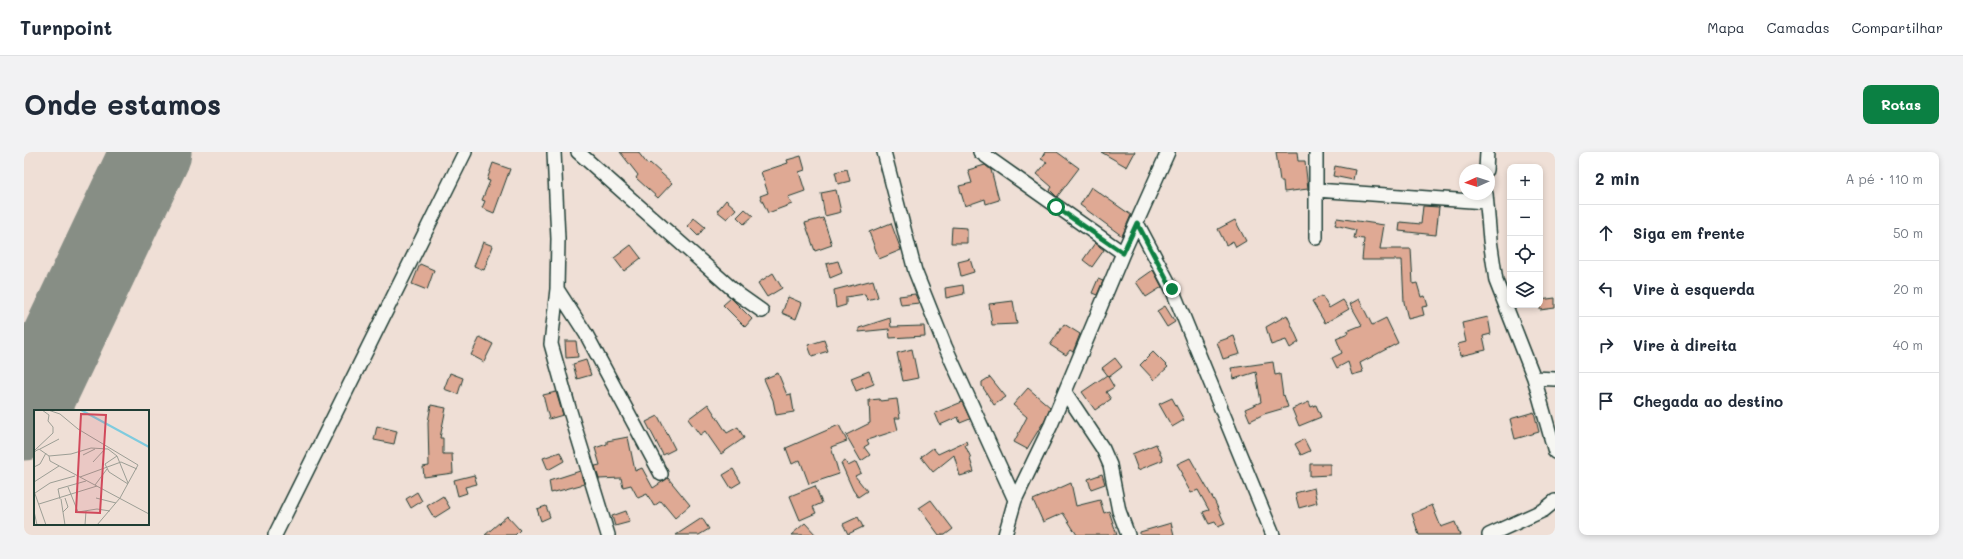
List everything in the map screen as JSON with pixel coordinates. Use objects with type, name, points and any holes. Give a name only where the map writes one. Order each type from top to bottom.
[{"type":"street","points":[[275,535],[465,152]]},
{"type":"street","points":[[554,152],[558,239],[556,288],[551,344],[554,360],[608,535]]},
{"type":"street","points":[[578,152],[738,294],[762,311]]},
{"type":"street","points":[[884,152],[915,271],[945,346],[1015,500]]},
{"type":"street","points":[[980,152],[1123,253]]},
{"type":"street","points":[[1004,535],[1015,500],[1065,392],[1123,253],[1168,152]]},
{"type":"street","points":[[1316,152],[1316,238]]},
{"type":"street","points":[[1486,164],[1487,152]]},
{"type":"street","points":[[1316,190],[1459,197]]},
{"type":"street","points":[[1486,200],[1496,281],[1534,378],[1555,452]]},
{"type":"street","points":[[1137,223],[1172,289],[1273,535]]},
{"type":"street","points":[[556,288],[586,334],[661,474]]},
{"type":"street","points":[[1534,378],[1555,380]]},
{"type":"street","points":[[1065,392],[1103,449],[1110,465],[1119,511],[1128,535]]},
{"type":"street","points":[[1489,535],[1544,510],[1555,501]]},
{"type":"building","points":[[620,152],[638,152],[648,165],[650,163],[672,183],[658,198],[636,178],[638,175]]},
{"type":"building","points":[[1045,152],[1057,152],[1079,168],[1057,197],[1050,190],[1052,187],[1037,174],[1047,162],[1041,159]]},
{"type":"building","points":[[1101,152],[1135,152],[1127,167]]},
{"type":"building","points":[[1276,152],[1297,152],[1298,161],[1305,161],[1308,189],[1284,192],[1283,181],[1280,181]]},
{"type":"building","points":[[801,156],[805,170],[799,172],[805,191],[788,197],[792,204],[768,213],[760,196],[768,193],[761,172],[788,163],[787,160]]},
{"type":"building","points":[[493,163],[510,169],[494,213],[482,208],[485,201],[482,200],[490,181],[487,180]]},
{"type":"building","points":[[985,165],[991,170],[999,200],[986,204],[985,199],[965,206],[959,186],[972,183],[968,170]]},
{"type":"building","points":[[1335,166],[1355,170],[1353,180],[1333,176]]},
{"type":"building","points":[[847,169],[850,181],[838,184],[835,172]]},
{"type":"building","points":[[1091,187],[1131,215],[1122,236],[1080,205]]},
{"type":"building","points":[[836,190],[841,212],[825,216],[821,193]]},
{"type":"building","points":[[726,200],[736,209],[727,219],[717,211]]},
{"type":"building","points":[[1423,206],[1439,207],[1436,235],[1399,231],[1400,222],[1421,224]]},
{"type":"building","points":[[745,209],[753,216],[744,224],[737,217]]},
{"type":"building","points":[[694,218],[705,227],[698,236],[688,226]]},
{"type":"building","points":[[823,218],[832,245],[815,251],[805,223]]},
{"type":"building","points":[[1337,218],[1384,225],[1380,249],[1411,249],[1413,284],[1417,283],[1421,297],[1425,296],[1428,306],[1422,307],[1424,315],[1408,319],[1404,302],[1402,260],[1362,260],[1364,239],[1354,238],[1356,230],[1335,225]]},
{"type":"building","points":[[1235,220],[1246,241],[1236,247],[1233,241],[1226,245],[1218,229]]},
{"type":"building","points":[[891,223],[901,250],[879,259],[869,232]]},
{"type":"building","points":[[952,227],[967,228],[967,243],[951,243]]},
{"type":"building","points":[[483,242],[493,246],[484,270],[474,266]]},
{"type":"building","points":[[1095,243],[1104,250],[1092,267],[1083,260]]},
{"type":"building","points":[[631,245],[641,258],[624,271],[614,258]]},
{"type":"building","points":[[970,259],[974,272],[961,276],[958,262]]},
{"type":"building","points":[[838,261],[842,273],[830,278],[826,264]]},
{"type":"building","points":[[420,264],[434,270],[427,290],[412,284]]},
{"type":"building","points":[[1153,270],[1162,287],[1146,297],[1136,282]]},
{"type":"building","points":[[773,273],[782,288],[767,297],[758,283]]},
{"type":"building","points":[[1098,279],[1103,281],[1097,295],[1092,293]]},
{"type":"building","points":[[873,280],[878,297],[867,300],[865,294],[846,297],[846,305],[836,308],[834,290]]},
{"type":"building","points":[[963,285],[964,294],[946,298],[945,288]]},
{"type":"building","points":[[915,294],[919,303],[901,305],[899,296]]},
{"type":"building","points":[[1322,296],[1329,308],[1343,300],[1349,309],[1325,323],[1312,301]]},
{"type":"building","points":[[788,297],[802,303],[796,319],[782,313]]},
{"type":"building","points":[[731,298],[752,319],[745,327],[723,305]]},
{"type":"building","points":[[1555,298],[1555,308],[1540,310],[1540,308],[1543,308],[1543,300]]},
{"type":"building","points":[[1359,299],[1372,325],[1386,318],[1398,343],[1360,363],[1363,372],[1352,375],[1348,362],[1337,368],[1332,358],[1342,353],[1336,338],[1348,333],[1347,331],[1362,325],[1350,304]]},
{"type":"building","points":[[1013,301],[1017,324],[992,325],[989,304]]},
{"type":"building","points":[[1165,306],[1175,322],[1167,327],[1157,311]]},
{"type":"building","points":[[1287,315],[1299,342],[1290,348],[1286,340],[1271,345],[1266,327]]},
{"type":"building","points":[[1488,317],[1491,334],[1483,336],[1486,350],[1460,356],[1458,344],[1466,342],[1462,323]]},
{"type":"building","points":[[890,318],[891,327],[924,326],[925,336],[890,338],[889,329],[859,332],[859,328]]},
{"type":"building","points":[[1064,324],[1080,334],[1073,352],[1070,350],[1066,355],[1050,345]]},
{"type":"building","points":[[1234,336],[1240,354],[1223,359],[1217,342]]},
{"type":"building","points":[[480,337],[493,344],[484,362],[471,355]]},
{"type":"building","points":[[824,340],[828,351],[812,356],[808,345]]},
{"type":"building","points":[[565,341],[576,341],[578,357],[566,358]]},
{"type":"building","points":[[912,349],[918,378],[903,381],[897,353]]},
{"type":"building","points":[[1153,352],[1168,367],[1154,380],[1140,365]]},
{"type":"building","points":[[1115,358],[1122,367],[1109,377],[1102,368]]},
{"type":"building","points":[[586,360],[591,375],[577,379],[573,364]]},
{"type":"building","points":[[1273,362],[1275,375],[1280,374],[1283,396],[1284,395],[1288,407],[1264,414],[1250,421],[1245,409],[1261,402],[1256,372],[1234,379],[1231,368]]},
{"type":"building","points":[[869,371],[874,384],[856,391],[851,378]]},
{"type":"building","points":[[450,373],[463,378],[458,394],[444,389]]},
{"type":"building","points":[[778,373],[787,395],[791,394],[794,412],[776,415],[773,400],[764,379]]},
{"type":"building","points":[[1107,375],[1114,387],[1106,392],[1111,399],[1095,410],[1082,392]]},
{"type":"building","points":[[990,377],[1006,397],[994,405],[982,386],[982,382]]},
{"type":"building","points":[[1028,388],[1050,407],[1044,421],[1027,449],[1014,442],[1027,417],[1013,405]]},
{"type":"building","points":[[556,392],[563,415],[549,419],[543,395]]},
{"type":"building","points":[[1172,398],[1184,420],[1172,427],[1159,404]]},
{"type":"building","points":[[880,399],[880,401],[897,399],[900,418],[895,418],[898,430],[867,440],[869,444],[864,447],[870,455],[861,461],[846,435],[870,423],[869,400]]},
{"type":"building","points":[[962,402],[970,419],[960,423],[958,417],[940,425],[935,413]]},
{"type":"building","points":[[1309,402],[1311,407],[1316,405],[1321,417],[1299,426],[1292,409]]},
{"type":"building","points":[[708,404],[727,433],[738,427],[744,438],[721,454],[705,431],[700,435],[688,419]]},
{"type":"building","points":[[431,405],[446,408],[440,438],[443,438],[443,454],[452,454],[453,473],[424,477],[423,467],[429,466],[428,422]]},
{"type":"building","points":[[1534,412],[1539,432],[1515,439],[1510,419]]},
{"type":"building","points":[[658,416],[675,449],[663,455],[646,422]]},
{"type":"building","points":[[839,425],[847,441],[831,447],[839,474],[809,484],[800,460],[792,464],[786,448]]},
{"type":"building","points":[[377,426],[397,431],[394,444],[374,440]]},
{"type":"building","points":[[628,437],[635,471],[642,468],[653,488],[668,478],[690,505],[675,518],[661,501],[654,506],[647,494],[638,498],[631,485],[623,487],[621,478],[599,479],[595,466],[600,465],[595,448],[607,444],[607,441]]},
{"type":"building","points":[[1304,439],[1310,451],[1301,455],[1295,444]]},
{"type":"building","points":[[966,441],[967,444],[965,445],[971,458],[974,472],[960,476],[954,455],[933,472],[921,457],[933,448],[938,454]]},
{"type":"building","points":[[1156,444],[1163,460],[1138,470],[1132,454]]},
{"type":"building","points":[[560,452],[564,461],[548,470],[543,458]]},
{"type":"building","points":[[1190,458],[1215,502],[1225,524],[1218,527],[1215,522],[1209,524],[1203,512],[1209,510],[1198,490],[1191,493],[1181,475],[1183,474],[1177,464]]},
{"type":"building","points":[[845,461],[848,466],[856,462],[861,473],[855,476],[867,491],[858,497],[853,490],[841,463]]},
{"type":"building","points":[[1310,464],[1330,464],[1330,475],[1310,476]]},
{"type":"building","points":[[733,469],[741,482],[731,488],[723,475]]},
{"type":"building","points":[[580,471],[584,484],[551,493],[549,481]]},
{"type":"building","points":[[1102,474],[1105,484],[1091,489],[1088,479]]},
{"type":"building","points":[[474,475],[477,484],[465,487],[467,493],[458,496],[454,480]]},
{"type":"building","points":[[1071,483],[1076,506],[1100,500],[1104,513],[1109,511],[1117,535],[1077,535],[1063,513],[1043,522],[1033,500]]},
{"type":"building","points":[[815,486],[822,503],[813,507],[816,513],[800,520],[790,496]]},
{"type":"building","points":[[1314,488],[1317,503],[1299,508],[1295,493]]},
{"type":"building","points":[[417,492],[422,501],[411,508],[406,499]]},
{"type":"building","points":[[443,496],[450,508],[434,518],[427,506]]},
{"type":"building","points":[[931,500],[953,529],[945,535],[939,535],[919,508]]},
{"type":"building","points":[[1432,505],[1441,527],[1455,522],[1460,535],[1419,535],[1412,514]]},
{"type":"building","points":[[546,506],[550,517],[541,521],[537,509]]},
{"type":"building","points":[[626,511],[630,522],[615,526],[612,516]]},
{"type":"building","points":[[507,516],[520,530],[515,535],[485,535]]},
{"type":"building","points":[[858,517],[863,527],[848,534],[843,524]]},
{"type":"building","points":[[702,518],[709,529],[699,535],[676,535]]},
{"type":"building","points":[[805,523],[816,535],[791,535]]},
{"type":"building","points":[[1171,523],[1174,535],[1140,535],[1140,532]]},
{"type":"runway","points":[[24,420],[151,152]]},
{"type":"route","points":[[1056,207],[1123,253],[1137,223],[1172,289]]}]
